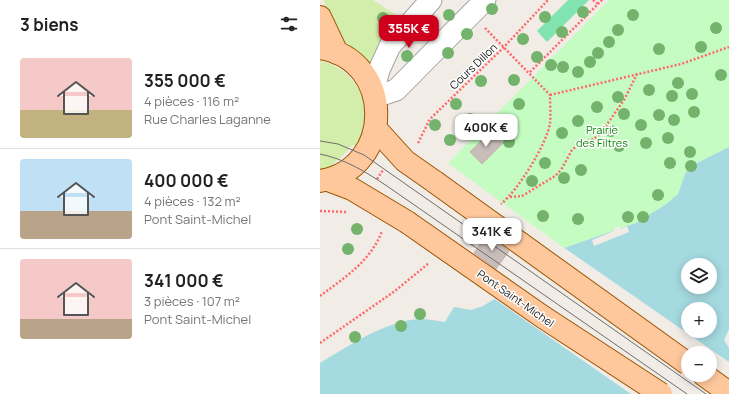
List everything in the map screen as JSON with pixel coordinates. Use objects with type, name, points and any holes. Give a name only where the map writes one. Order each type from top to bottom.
[{"type":"main road","points":[[320,17],[328,50],[348,59],[359,68],[367,79],[374,94],[377,116],[376,129],[371,143],[364,155],[354,166],[343,174],[324,181]]},
{"type":"main road","points":[[376,129],[405,150],[405,162],[681,359]]},
{"type":"main road","name":"Pont Saint-Michel","points":[[324,181],[348,187],[407,222],[542,317],[661,394]]},
{"type":"main road","points":[[714,382],[729,393]]},
{"type":"street","points":[[431,0],[390,46],[378,70],[374,94],[396,90],[485,0]]},
{"type":"path","name":"Cours Dillon","points":[[365,196],[430,119],[504,47],[548,0]]},
{"type":"path","points":[[593,0],[598,4]]},
{"type":"path","points":[[530,72],[602,0]]},
{"type":"path","points":[[497,207],[509,197],[525,176],[550,124],[550,95],[530,72],[504,47]]},
{"type":"path","points":[[550,95],[681,64],[729,47]]},
{"type":"path","points":[[509,197],[522,196],[555,176],[561,170],[572,150],[579,144],[594,139],[601,133],[624,100],[637,74]]},
{"type":"path","points":[[320,296],[345,278],[367,258],[379,240],[384,225]]},
{"type":"path","points":[[320,342],[395,291],[431,262]]},
{"type":"green space","points":[[324,0],[373,0],[396,15],[398,20],[372,64],[370,64],[342,40],[326,10]]},
{"type":"green space","points":[[568,0],[589,0],[547,42],[537,31]]},
{"type":"green space","name":"Prairie des Filtres","points":[[609,0],[729,0],[729,147],[697,163],[688,170],[685,174],[678,194],[665,205],[636,223],[564,248],[448,163]]},
{"type":"green space","points":[[320,61],[339,68],[354,82],[363,100],[365,120],[364,127],[356,146],[352,145],[333,164],[336,165],[320,170]]},
{"type":"water","points":[[729,147],[729,329],[724,340],[729,348],[729,394],[320,394],[320,363],[368,335],[395,324],[408,320],[421,319],[445,322],[454,307],[471,310],[483,306],[519,284],[564,248],[636,223],[665,205],[678,194],[685,174],[697,163]]},
{"type":"pier","points":[[620,226],[621,229],[627,226],[629,232],[594,246],[592,240],[614,231],[614,228]]},
{"type":"pier","points":[[563,247],[681,329],[681,338],[694,338],[706,346],[681,346],[681,382],[717,382],[717,354],[729,362],[729,394],[631,394],[493,298],[518,283]]},
{"type":"building","points":[[491,131],[503,143],[482,164],[470,152]]},
{"type":"building","points":[[487,235],[509,251],[496,269],[474,253]]},
{"type":"tram line","points":[[320,141],[338,144],[364,155],[706,394]]},
{"type":"tram line","points":[[320,154],[347,163],[379,181],[687,394]]}]
